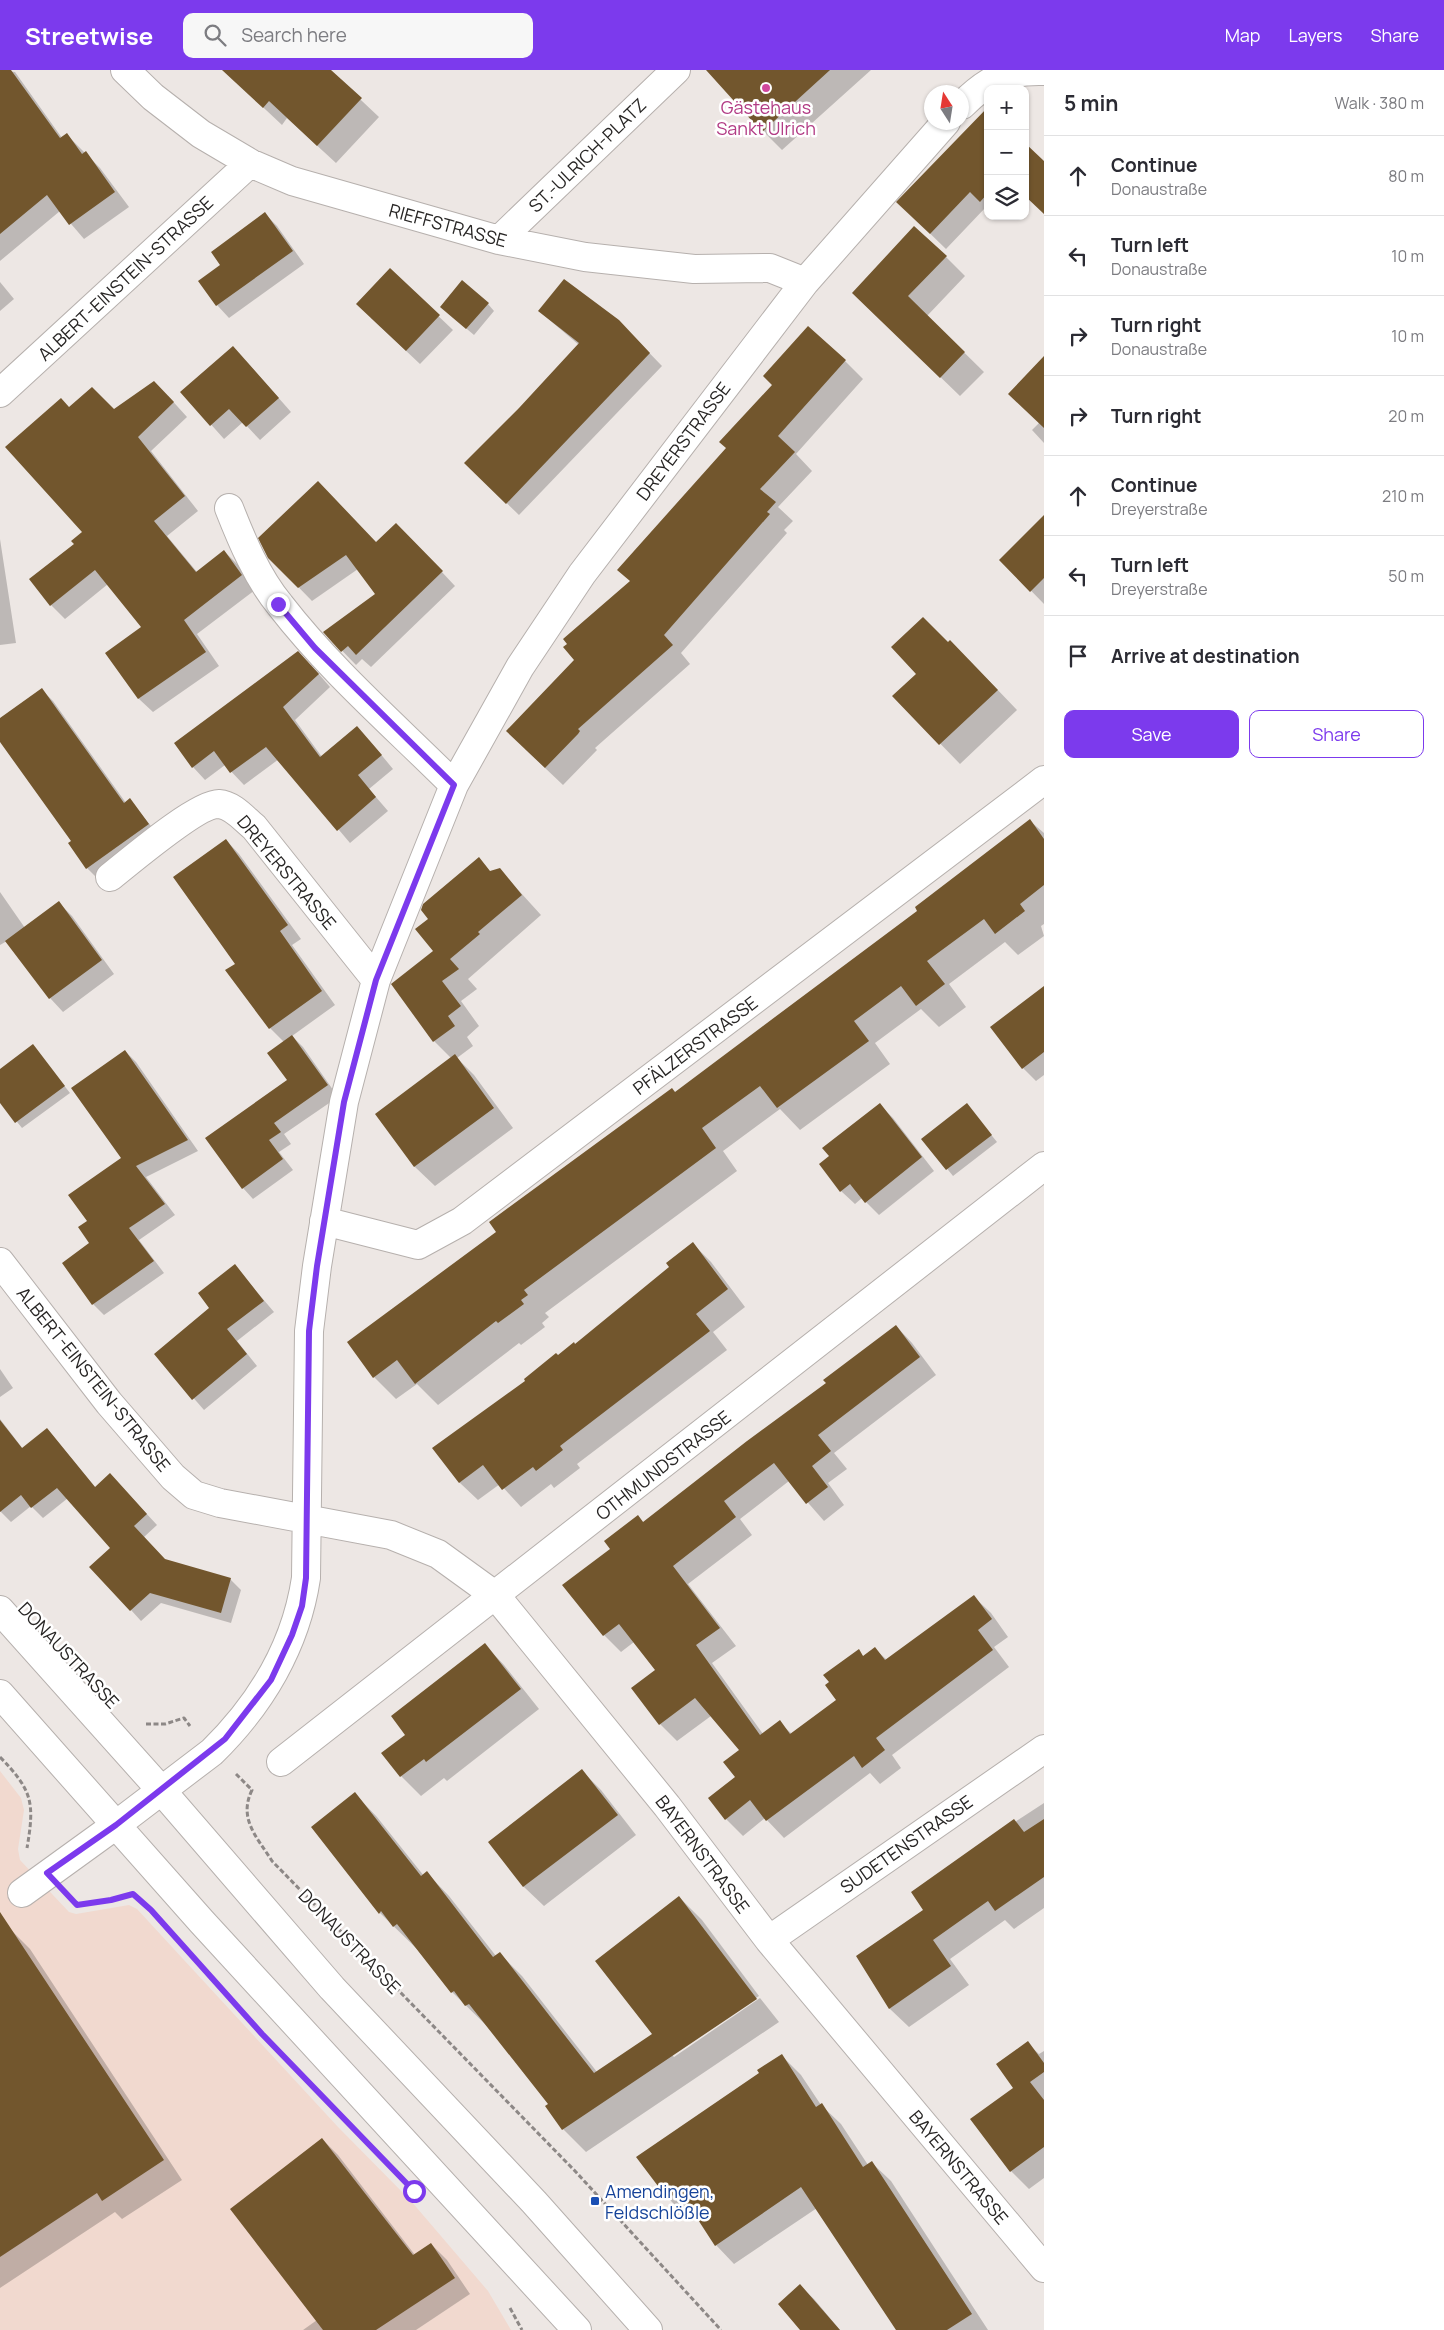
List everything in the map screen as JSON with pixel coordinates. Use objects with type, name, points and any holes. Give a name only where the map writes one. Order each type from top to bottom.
[{"type":"street","name":"RIEFFSTRASSE","points":[[125,70],[153,97],[201,134],[250,162],[292,181],[499,240],[585,257],[684,268],[770,268],[805,282]]},
{"type":"street","name":"ST.-ULRICH-PLATZ","points":[[499,240],[676,70]]},
{"type":"street","points":[[969,98],[976,91],[996,78],[1020,70],[1044,72]]},
{"type":"street","name":"DREYERSTRASSE","points":[[22,1893],[212,1752],[225,1739],[271,1680],[292,1635],[302,1606],[306,1578],[309,1331],[324,1221],[344,1102],[376,980],[454,785],[520,667],[582,574],[805,282],[939,130]]},
{"type":"street","name":"ALBERT-EINSTEIN-STRASSE","points":[[0,393],[250,162]]},
{"type":"street","points":[[229,508],[243,544],[278,604],[315,648],[454,785]]},
{"type":"street","name":"PFÄLZERSTRASSE","points":[[324,1221],[418,1245],[462,1221],[1044,780]]},
{"type":"street","name":"DREYERSTRASSE","points":[[110,877],[198,811],[218,804],[233,808],[254,827],[376,980]]},
{"type":"street","name":"OTHMUNDSTRASSE","points":[[281,1762],[496,1596],[1044,1166]]},
{"type":"street","name":"ALBERT-EINSTEIN-STRASSE","points":[[0,1262],[110,1403],[173,1477],[194,1495],[308,1519]]},
{"type":"street","name":"BAYERNSTRASSE","points":[[308,1519],[391,1535],[438,1554],[496,1596],[667,1806],[768,1940],[1044,2268]]},
{"type":"street","name":"DONAUSTRASSE","points":[[0,1610],[161,1790],[338,1995],[517,2183],[648,2330]]},
{"type":"street","points":[[0,1694],[116,1825],[577,2330]]},
{"type":"street","name":"SUDETENSTRASSE","points":[[768,1940],[1044,1749]]},
{"type":"path","name":"DONAUSTRASSE","points":[[139,1723],[165,1724],[184,1718],[212,1752],[252,1790],[246,1802],[246,1813],[250,1825],[272,1861],[575,2171],[722,2330]]},
{"type":"path","points":[[0,1757],[23,1782],[32,1807],[26,1852],[77,1905],[111,1900],[133,1894],[139,1899]]},
{"type":"path","points":[[506,2302],[522,2330]]},
{"type":"shaded area","points":[[0,1771],[21,1798],[24,1810],[18,1849],[20,1860],[69,1912],[76,1914],[129,1905],[137,1909],[338,2127],[411,2201],[488,2291],[511,2330],[0,2330]]},
{"type":"building","points":[[0,70],[11,70],[60,138],[67,133],[82,154],[86,151],[115,192],[69,225],[47,195],[0,234]]},
{"type":"building","points":[[222,70],[331,70],[362,98],[317,146],[269,101],[263,108]]},
{"type":"building","name":"Gästehaus Sankt Ulrich","points":[[706,70],[830,70],[762,132]]},
{"type":"building","points":[[984,111],[984,198],[980,202],[970,192],[930,234],[896,202],[966,130],[969,130],[969,127]]},
{"type":"building","points":[[1029,147],[1044,161],[1044,214],[1029,200]]},
{"type":"building","points":[[265,212],[293,251],[216,306],[198,281],[220,265],[211,252]]},
{"type":"building","points":[[914,226],[947,256],[908,296],[965,352],[940,378],[852,293]]},
{"type":"building","points":[[390,268],[440,315],[406,351],[356,304]]},
{"type":"building","points":[[564,279],[619,320],[650,353],[506,504],[464,463],[519,408],[579,343],[538,311]]},
{"type":"building","points":[[462,280],[489,303],[466,329],[440,307]]},
{"type":"building","points":[[808,326],[846,360],[778,436],[795,452],[760,489],[776,502],[767,512],[770,514],[664,635],[673,645],[578,729],[580,731],[578,734],[545,768],[506,731],[574,660],[563,647],[567,644],[563,639],[630,581],[617,570],[726,448],[719,442],[772,385],[763,376]]},
{"type":"building","points":[[233,346],[279,398],[246,427],[229,409],[210,426],[180,392]]},
{"type":"building","points":[[1044,356],[1044,428],[1008,394]]},
{"type":"building","points":[[154,381],[174,402],[138,437],[185,496],[154,521],[196,572],[224,550],[242,575],[184,620],[206,652],[138,699],[105,653],[141,627],[95,570],[50,606],[29,579],[74,544],[71,541],[82,532],[5,447],[61,398],[69,407],[92,387],[114,409]]},
{"type":"building","points":[[318,481],[376,542],[396,523],[443,571],[356,655],[348,646],[341,652],[323,632],[375,594],[346,555],[298,588],[268,558],[258,538]]},
{"type":"building","points":[[1044,515],[1044,578],[1030,592],[999,560]]},
{"type":"building","points":[[923,617],[948,642],[950,640],[998,690],[939,745],[892,696],[916,674],[891,647]]},
{"type":"building","points":[[298,651],[319,674],[283,707],[320,757],[357,726],[382,755],[358,775],[376,797],[337,831],[266,747],[230,773],[214,751],[192,768],[174,743]]},
{"type":"building","points":[[42,688],[124,803],[130,798],[149,824],[86,869],[68,843],[71,841],[0,742],[0,718]]},
{"type":"building","points":[[1030,819],[1044,839],[1044,885],[1020,904],[1025,911],[995,934],[984,919],[927,961],[945,984],[916,1006],[901,986],[854,1021],[869,1041],[777,1108],[760,1086],[702,1128],[716,1148],[524,1290],[528,1295],[521,1300],[524,1304],[498,1323],[496,1321],[415,1384],[397,1360],[373,1378],[347,1342],[496,1232],[489,1222],[672,1088],[675,1092],[917,911],[915,907]]},
{"type":"building","points":[[226,839],[288,925],[280,931],[322,991],[269,1029],[225,970],[235,964],[173,877]]},
{"type":"building","points":[[479,857],[490,871],[500,868],[522,895],[478,932],[480,934],[450,959],[459,969],[442,981],[461,1006],[448,1016],[455,1026],[433,1042],[391,984],[433,951],[415,929],[428,919],[421,910],[423,904]]},
{"type":"building","points":[[59,901],[102,960],[49,999],[5,941]]},
{"type":"building","points":[[1044,986],[1044,1052],[1022,1069],[990,1027]]},
{"type":"building","points":[[292,1035],[328,1085],[274,1123],[281,1132],[269,1140],[283,1159],[242,1189],[205,1138],[287,1080],[267,1053]]},
{"type":"building","points":[[33,1044],[65,1086],[15,1123],[0,1103],[0,1069]]},
{"type":"building","points":[[125,1050],[188,1140],[136,1166],[165,1204],[129,1228],[154,1261],[92,1305],[62,1263],[89,1243],[78,1227],[87,1221],[68,1195],[121,1158],[71,1088]]},
{"type":"building","points":[[455,1054],[494,1108],[414,1167],[375,1114]]},
{"type":"building","points":[[880,1103],[922,1157],[865,1203],[850,1184],[840,1192],[819,1164],[829,1156],[822,1148]]},
{"type":"building","points":[[967,1103],[992,1135],[946,1170],[921,1139]]},
{"type":"building","points":[[693,1242],[728,1289],[696,1314],[710,1331],[560,1446],[563,1450],[536,1471],[533,1467],[502,1490],[483,1465],[459,1483],[432,1448],[525,1381],[524,1379],[556,1353],[558,1355],[574,1342],[575,1344],[669,1267],[666,1263]]},
{"type":"building","points":[[235,1264],[264,1301],[227,1329],[247,1354],[192,1400],[154,1354],[209,1308],[198,1293]]},
{"type":"building","points":[[896,1325],[920,1357],[818,1435],[831,1451],[812,1466],[828,1487],[806,1504],[774,1463],[724,1501],[736,1517],[673,1566],[720,1628],[696,1645],[760,1735],[780,1720],[790,1734],[836,1700],[825,1685],[829,1682],[823,1675],[859,1649],[863,1656],[875,1647],[885,1660],[974,1595],[992,1619],[978,1630],[993,1650],[876,1738],[885,1750],[862,1768],[854,1756],[766,1821],[750,1800],[725,1820],[708,1798],[735,1777],[723,1762],[739,1750],[695,1698],[659,1725],[631,1688],[655,1670],[619,1624],[603,1636],[562,1585],[610,1549],[604,1541],[638,1515],[643,1522],[747,1441],[826,1383],[823,1380]]},
{"type":"building","points":[[0,1420],[22,1448],[47,1428],[95,1487],[110,1473],[147,1514],[134,1526],[165,1559],[231,1578],[221,1613],[150,1593],[130,1611],[89,1567],[110,1548],[57,1488],[31,1508],[21,1495],[0,1512]]},
{"type":"building","points":[[485,1643],[521,1689],[426,1762],[424,1759],[400,1777],[381,1753],[405,1735],[391,1716]]},
{"type":"building","points":[[582,1769],[618,1815],[523,1887],[488,1842]]},
{"type":"building","points":[[355,1792],[421,1876],[427,1871],[493,1957],[500,1952],[594,2073],[652,2034],[595,1961],[679,1896],[757,1999],[562,2130],[545,2106],[548,2104],[469,2004],[465,2006],[454,1991],[451,1993],[397,1924],[393,1927],[381,1911],[379,1914],[311,1827]]},
{"type":"building","points":[[1014,1819],[1024,1832],[1044,1819],[1044,1877],[995,1911],[988,1901],[933,1940],[951,1966],[889,2009],[856,1956],[923,1910],[911,1892]]},
{"type":"building","points":[[0,1912],[164,2160],[102,2201],[97,2193],[0,2257]]},
{"type":"building","points":[[1028,2041],[1044,2063],[1044,2072],[1030,2082],[1044,2100],[1044,2147],[1010,2172],[970,2119],[1013,2088],[996,2064]]},
{"type":"building","points":[[782,2054],[816,2107],[822,2103],[863,2167],[872,2161],[972,2314],[947,2330],[896,2330],[801,2187],[715,2246],[680,2192],[667,2198],[636,2157],[759,2073],[757,2070]]},
{"type":"building","points":[[322,2138],[413,2255],[431,2243],[455,2278],[376,2330],[323,2330],[230,2209]]},
{"type":"building","points":[[800,2284],[840,2330],[800,2330],[778,2304]]},
{"type":"place","name":"Gästehaus Sankt Ulrich","points":[[766,88]]},
{"type":"place","name":"Amendingen, Feldschlößle","points":[[595,2201]]},
{"type":"route","points":[[278,604],[315,648],[454,785],[376,980],[344,1102],[317,1266],[309,1331],[306,1578],[302,1606],[292,1635],[271,1680],[225,1739],[212,1752],[116,1825],[47,1873],[77,1905],[111,1900],[133,1894],[151,1910],[262,2034],[414,2191]]}]
